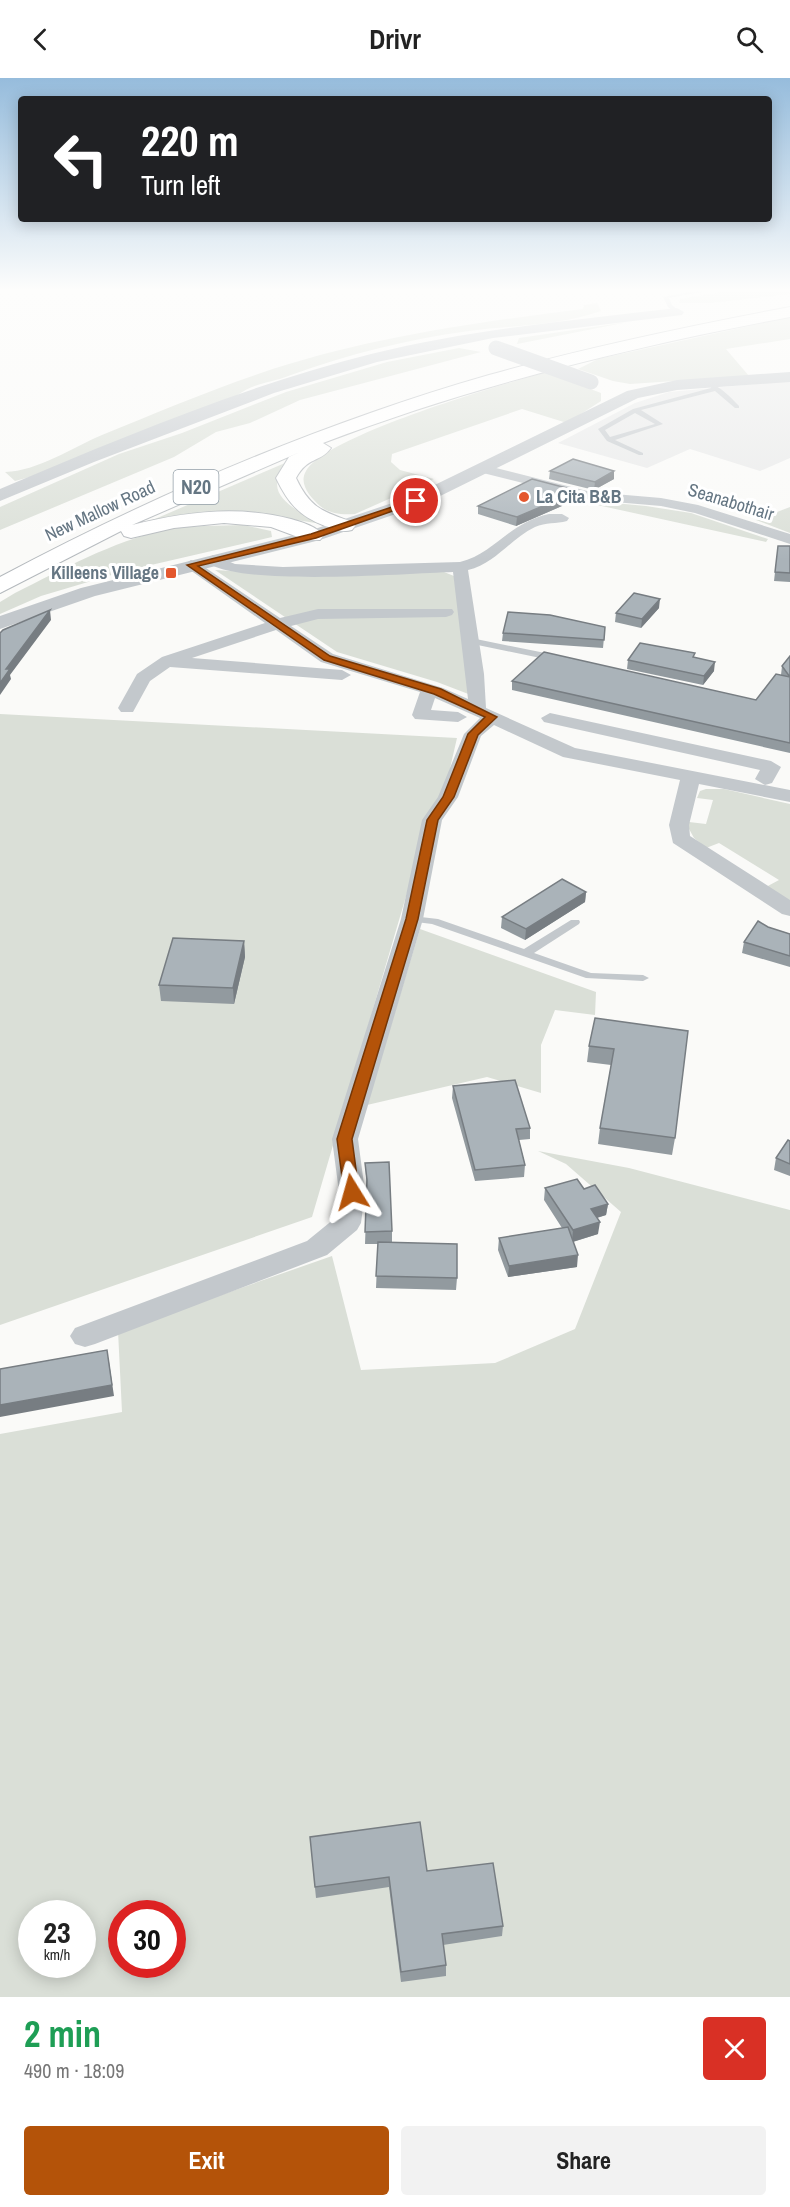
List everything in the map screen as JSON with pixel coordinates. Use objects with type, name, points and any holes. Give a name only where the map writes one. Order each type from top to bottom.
[{"type":"highway","points":[[265,440],[368,403],[446,381]]},
{"type":"highway","name":"N20","points":[[345,526],[311,514],[298,503],[286,478],[296,461],[401,408],[497,381]]},
{"type":"highway","name":"New Mallow Road","points":[[0,586],[106,530],[209,482],[296,446],[401,408]]},
{"type":"highway","name":"N20","points":[[0,591],[107,540],[160,525],[213,519],[262,519],[294,525],[313,536]]},
{"type":"street","points":[[0,496],[88,458],[268,390],[299,381]]},
{"type":"street","points":[[589,381],[634,402]]},
{"type":"street","points":[[0,622],[87,591],[313,536],[345,526],[416,501],[634,402],[712,386],[759,381]]},
{"type":"street","name":"Seanabothair","points":[[484,469],[591,496],[661,502],[698,509],[790,540]]},
{"type":"street","points":[[213,560],[232,568],[283,572],[460,567],[479,561],[529,523],[546,518],[562,518]]},
{"type":"street","points":[[191,565],[327,658],[434,691],[570,753],[790,796]]},
{"type":"street","points":[[85,1336],[317,1248],[347,1223],[352,1192],[345,1139],[412,919],[432,820],[448,797],[473,734],[484,713],[460,567]]},
{"type":"street","points":[[127,708],[143,678],[168,661],[278,624],[318,614],[446,612]]},
{"type":"street","points":[[250,633],[266,643]]},
{"type":"street","points":[[168,661],[174,665],[342,675]]},
{"type":"street","points":[[434,691],[426,696],[421,715],[458,717]]},
{"type":"street","points":[[550,718],[771,767],[765,779]]},
{"type":"street","points":[[604,761],[623,734]]},
{"type":"street","points":[[692,776],[679,825],[681,839],[790,909]]},
{"type":"lane","points":[[712,386],[737,407]]},
{"type":"lane","points":[[609,440],[660,424],[634,402],[601,429],[609,440],[641,454]]},
{"type":"lane","points":[[471,641],[562,659]]},
{"type":"lane","points":[[412,919],[434,921],[590,976],[643,978]]},
{"type":"lane","points":[[526,953],[575,922]]},
{"type":"shaded area","points":[[238,381],[274,381],[257,385],[236,396],[30,477],[15,481],[5,472],[30,468],[102,435]]},
{"type":"shaded area","points":[[325,381],[373,381],[300,400],[250,423],[216,432],[174,457],[0,530],[0,507],[119,454],[182,433],[286,392]]},
{"type":"shaded area","points":[[517,381],[568,381],[601,393],[601,401],[567,423],[522,409],[392,454],[391,462],[400,470],[434,479],[355,514],[328,511],[316,503],[307,490],[304,481],[306,471],[320,457],[346,442],[379,427]]},
{"type":"shaded area","points":[[612,381],[681,381],[630,384]]},
{"type":"shaded area","points":[[790,381],[790,458],[760,471],[690,449],[647,468],[558,443],[635,403],[669,392]]},
{"type":"shaded area","points":[[292,460],[278,480],[277,487],[280,494],[292,507],[322,524],[264,515],[148,522]]},
{"type":"shaded area","points":[[579,501],[691,513],[768,539],[766,542]]},
{"type":"shaded area","points":[[790,507],[790,533],[756,520]]},
{"type":"shaded area","points":[[243,525],[271,531],[272,537],[125,571],[41,596],[0,614],[0,602],[15,593],[88,557],[145,535],[174,528]]},
{"type":"shaded area","points":[[215,570],[278,574],[444,572],[454,576],[471,695],[437,682],[337,652]]},
{"type":"shaded area","points":[[0,714],[457,738],[448,777],[414,869],[312,1217],[0,1325]]},
{"type":"shaded area","points":[[724,789],[790,804],[790,902],[766,887],[779,880],[719,843],[706,848],[694,838],[688,827],[689,822],[706,824],[713,800],[697,798],[700,791]]},
{"type":"shaded area","points":[[420,929],[596,992],[595,1015],[555,1010],[541,1045],[541,1093],[487,1077],[367,1105]]},
{"type":"shaded area","points":[[538,1151],[629,1168],[790,1210],[790,1997],[0,1997],[0,1434],[122,1412],[118,1331],[332,1256],[361,1370],[495,1363],[575,1329],[621,1212],[566,1164]]},
{"type":"building","points":[[573,459],[614,471],[595,482],[550,471]]},
{"type":"building","points":[[532,479],[578,491],[517,517],[478,506]]},
{"type":"building","points":[[778,546],[790,546],[790,573],[775,572]]},
{"type":"building","points":[[634,593],[660,599],[642,619],[616,613]]},
{"type":"building","points":[[50,610],[6,669],[10,669],[0,683],[0,633]]},
{"type":"building","points":[[508,612],[550,615],[605,627],[604,640],[503,633]]},
{"type":"building","points":[[640,643],[695,653],[693,657],[715,662],[704,676],[628,660]]},
{"type":"building","points":[[544,652],[756,700],[776,674],[790,677],[790,743],[512,681]]},
{"type":"building","points":[[790,656],[790,677],[782,666]]},
{"type":"building","points":[[562,879],[586,892],[526,929],[502,917]]},
{"type":"building","points":[[758,921],[790,934],[790,956],[744,942]]},
{"type":"building","points":[[173,938],[244,941],[233,988],[159,985]]},
{"type":"building","points":[[595,1018],[688,1031],[675,1138],[600,1128],[614,1049],[589,1046]]},
{"type":"building","points":[[515,1080],[530,1128],[516,1129],[525,1165],[475,1170],[453,1086]]},
{"type":"building","points":[[788,1140],[790,1141],[790,1164],[776,1158]]},
{"type":"building","points":[[389,1162],[392,1231],[365,1232],[367,1180],[365,1163]]},
{"type":"building","points":[[577,1179],[584,1189],[595,1185],[608,1204],[591,1209],[600,1222],[573,1230],[545,1188]]},
{"type":"building","points":[[568,1227],[578,1255],[509,1266],[499,1238]]},
{"type":"building","points":[[378,1242],[457,1244],[457,1278],[376,1276]]},
{"type":"building","points":[[107,1350],[112,1385],[0,1405],[0,1369]]},
{"type":"building","points":[[420,1822],[427,1871],[493,1863],[503,1926],[442,1934],[446,1965],[401,1972],[389,1877],[315,1887],[310,1837]]},
{"type":"place","name":"La Cita B&B","points":[[524,497]]},
{"type":"place","name":"Killeens Village","points":[[171,573]]},
{"type":"route","points":[[352,1192],[345,1139],[412,919],[432,820],[448,797],[473,734],[492,717],[437,692],[327,658],[309,648],[298,638],[191,565],[313,536],[416,501]]}]
